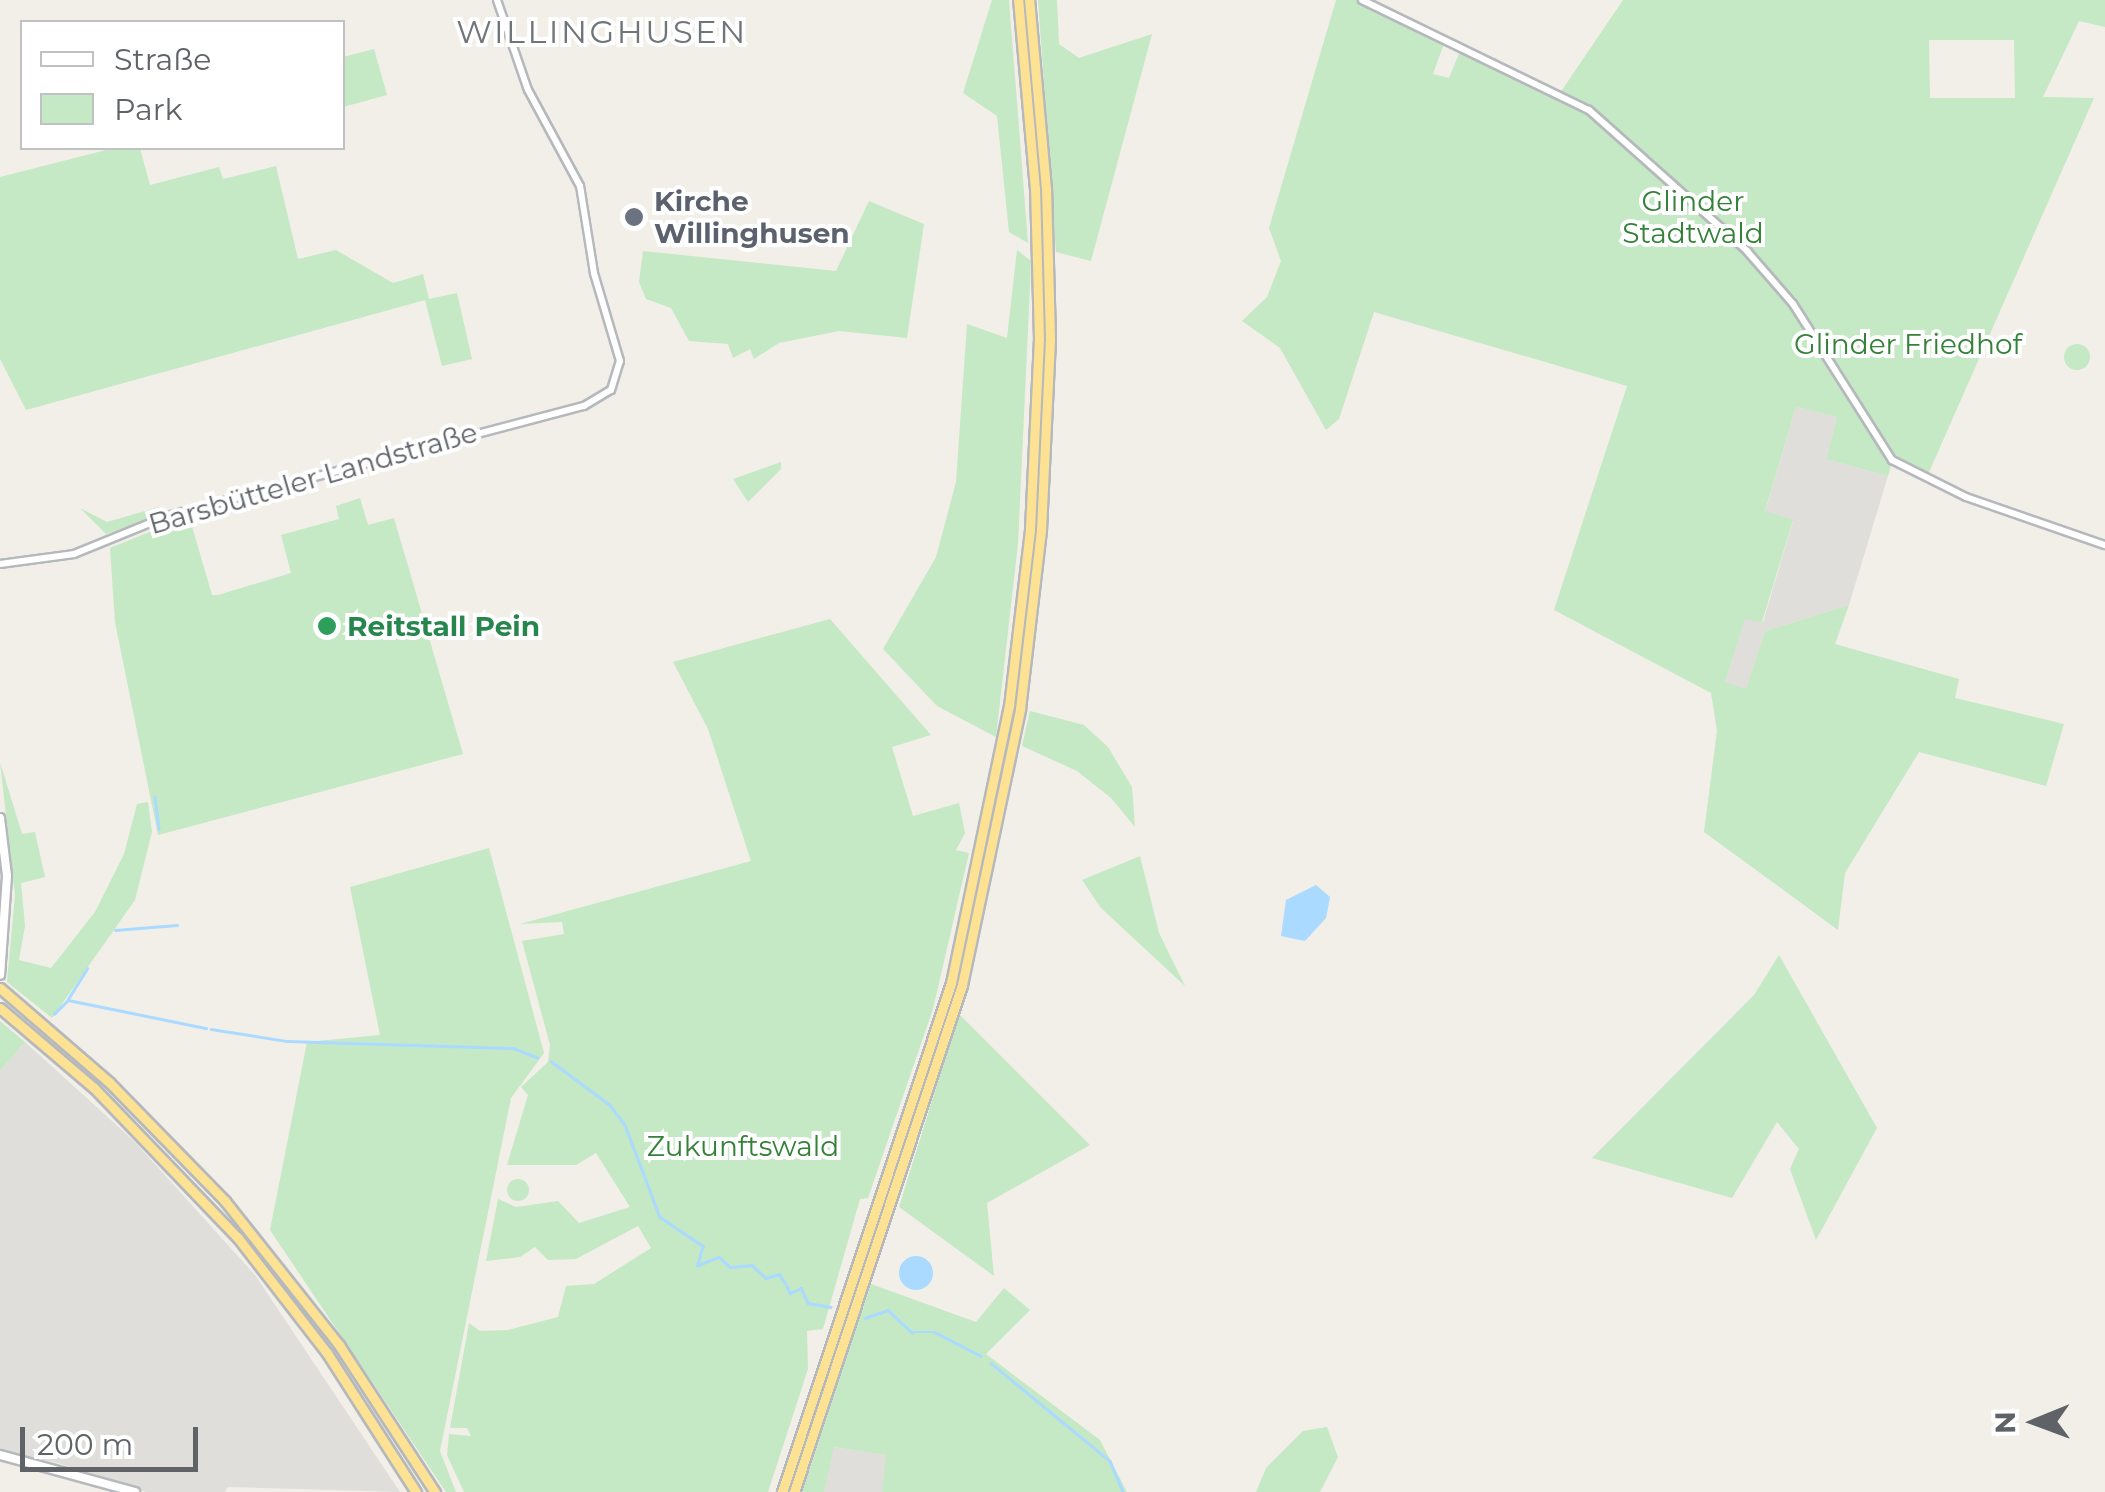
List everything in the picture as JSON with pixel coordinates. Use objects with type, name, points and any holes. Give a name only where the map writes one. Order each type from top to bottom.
[{"type":"highway","points":[[782,1492],[950,984],[1009,706],[1030,529],[1039,339],[1035,190],[1018,0]]},
{"type":"highway","points":[[794,1492],[962,985],[1020,708],[1040,530],[1050,339],[1046,189],[1029,0]]},
{"type":"highway","points":[[0,988],[110,1083],[225,1200],[339,1344],[435,1492]]},
{"type":"highway","points":[[0,1008],[94,1088],[238,1238],[327,1353],[416,1492]]},
{"type":"main road","points":[[0,818],[7,876],[0,975]]},
{"type":"main road","points":[[0,1455],[136,1492]]},
{"type":"street","name":"Barsbütteler Landstraße","points":[[0,564],[74,554],[242,494],[600,400],[618,377],[618,343],[594,273],[580,186],[528,90],[498,0]]},
{"type":"street","points":[[1362,0],[1575,101],[1747,251],[1792,304],[1892,460],[1966,497],[2105,546]]},
{"type":"shaded area","points":[[1796,407],[1837,417],[1826,459],[1888,476],[1849,605],[1765,631],[1746,690],[1725,682],[1745,618],[1763,622],[1793,521],[1765,512]]},
{"type":"shaded area","points":[[25,1042],[134,1141],[255,1275],[400,1492],[228,1487],[225,1492],[146,1492],[55,1462],[0,1452],[0,1071]]},
{"type":"shaded area","points":[[833,1447],[887,1455],[882,1492],[824,1492]]},
{"type":"green space","points":[[992,0],[1009,0],[1028,243],[1009,232],[997,116],[963,93]]},
{"type":"green space","points":[[1038,0],[1057,0],[1059,44],[1079,58],[1152,34],[1091,261],[1056,252]]},
{"type":"green space","name":"Glinder Stadtwald","points":[[1336,0],[1359,0],[1445,41],[1433,74],[1449,78],[1461,49],[1558,96],[1623,0],[2105,0],[2105,27],[2079,21],[2043,97],[2094,98],[1926,479],[1892,461],[1888,476],[1826,459],[1837,417],[1796,407],[1765,511],[1793,520],[1762,622],[1745,619],[1725,682],[1746,689],[1765,631],[1849,605],[1835,644],[1959,679],[1955,698],[2064,724],[2046,786],[1919,752],[1845,873],[1838,930],[1704,832],[1717,731],[1711,693],[1554,610],[1627,386],[1374,312],[1339,419],[1326,430],[1280,348],[1242,321],[1267,297],[1281,261],[1269,228]],"holes":[[[1929,40],[2014,40],[2015,98],[1930,98]]]},
{"type":"green space","points":[[374,49],[387,95],[345,106],[345,56]]},
{"type":"green space","points":[[106,150],[141,150],[150,185],[219,167],[223,179],[276,166],[298,259],[336,250],[393,283],[423,274],[429,299],[457,293],[472,359],[442,366],[425,300],[26,410],[0,359],[0,177]]},
{"type":"green space","points":[[869,201],[924,224],[907,338],[839,331],[779,343],[754,359],[750,349],[733,358],[728,344],[689,341],[671,308],[646,299],[639,282],[643,251],[836,271]]},
{"type":"green space","points":[[1017,250],[1031,261],[1018,544],[996,737],[937,706],[883,649],[936,557],[956,482],[967,324],[1007,338]]},
{"type":"green space","points":[[2077,344],[2086,348],[2090,357],[2086,366],[2077,370],[2068,366],[2064,357],[2068,348]]},
{"type":"green space","points":[[781,462],[781,469],[748,502],[733,479]]},
{"type":"green space","points":[[360,498],[368,525],[394,518],[463,754],[158,835],[115,622],[110,548],[189,516],[212,595],[218,595],[291,573],[281,535],[339,519],[336,506]]},
{"type":"green space","points":[[159,507],[167,514],[106,534],[80,508],[107,522]]},
{"type":"green space","name":"Zukunftswald","points":[[830,619],[931,735],[892,747],[913,816],[959,803],[965,833],[956,850],[969,853],[933,1009],[868,1198],[860,1199],[823,1329],[807,1331],[808,1369],[768,1492],[464,1492],[447,1455],[449,1434],[471,1436],[467,1428],[450,1428],[469,1323],[480,1331],[508,1330],[558,1317],[566,1286],[594,1284],[651,1248],[638,1226],[576,1259],[548,1260],[535,1247],[520,1257],[486,1261],[498,1199],[516,1207],[558,1201],[579,1223],[630,1207],[596,1153],[576,1165],[507,1165],[528,1095],[521,1087],[548,1062],[550,1045],[522,941],[564,934],[562,922],[520,924],[751,861],[708,729],[673,662]]},
{"type":"green space","points":[[1030,711],[1084,725],[1108,747],[1132,787],[1135,827],[1111,798],[1077,771],[1022,746]]},
{"type":"green space","points":[[0,762],[22,834],[35,832],[45,877],[21,883],[25,926],[19,960],[51,968],[95,912],[124,854],[137,804],[148,802],[152,832],[135,900],[52,1018],[7,982],[15,895]]},
{"type":"green space","points":[[489,848],[544,1053],[511,1098],[440,1451],[456,1492],[446,1492],[270,1230],[307,1042],[380,1035],[350,887]]},
{"type":"green space","points":[[1140,856],[1159,933],[1185,986],[1101,908],[1082,880]]},
{"type":"green space","points":[[1779,955],[1877,1128],[1816,1240],[1790,1169],[1799,1149],[1777,1122],[1732,1198],[1592,1158],[1754,995]]},
{"type":"green space","points":[[959,1014],[1090,1145],[987,1203],[994,1276],[899,1207]]},
{"type":"green space","points":[[0,1021],[25,1042],[0,1071]]},
{"type":"green space","points":[[518,1179],[526,1182],[526,1198],[518,1201],[510,1198],[507,1190],[510,1182]]},
{"type":"green space","points":[[871,1284],[976,1322],[1004,1288],[1030,1310],[986,1354],[1100,1440],[1127,1492],[882,1492],[886,1455],[834,1447],[824,1492],[802,1492]]},
{"type":"green space","points":[[1327,1427],[1338,1457],[1320,1492],[1256,1492],[1266,1468],[1303,1431]]},
{"type":"water","points":[[1316,885],[1330,897],[1326,918],[1305,941],[1281,936],[1286,900]]},
{"type":"water","points":[[916,1256],[928,1261],[933,1273],[928,1285],[916,1290],[904,1285],[899,1273],[904,1261]]},
{"type":"waterway","points":[[155,797],[159,829]]},
{"type":"waterway","points":[[115,930],[177,925]]},
{"type":"waterway","points":[[68,999],[87,968]]},
{"type":"waterway","points":[[54,1014],[68,1000],[206,1028]]},
{"type":"waterway","points":[[211,1029],[287,1041],[513,1048],[537,1057]]},
{"type":"waterway","points":[[551,1061],[610,1105],[625,1125],[660,1217],[703,1246],[698,1265],[719,1257],[730,1267],[752,1265],[766,1278],[779,1274],[785,1283]]},
{"type":"waterway","points":[[787,1286],[790,1293],[801,1288],[808,1303],[831,1307]]},
{"type":"waterway","points":[[865,1318],[888,1310],[912,1332],[935,1332],[981,1356]]},
{"type":"waterway","points":[[991,1363],[1110,1461],[1123,1492]]},
{"type":"place","name":"Kirche Willinghusen","points":[[634,217]]},
{"type":"place","name":"Reitstall Pein","points":[[327,626]]},
{"type":"district","name":"WILLINGHUSEN","points":[[602,32]]},
{"type":"park label","name":"Glinder Friedhof","points":[[1908,344]]}]
